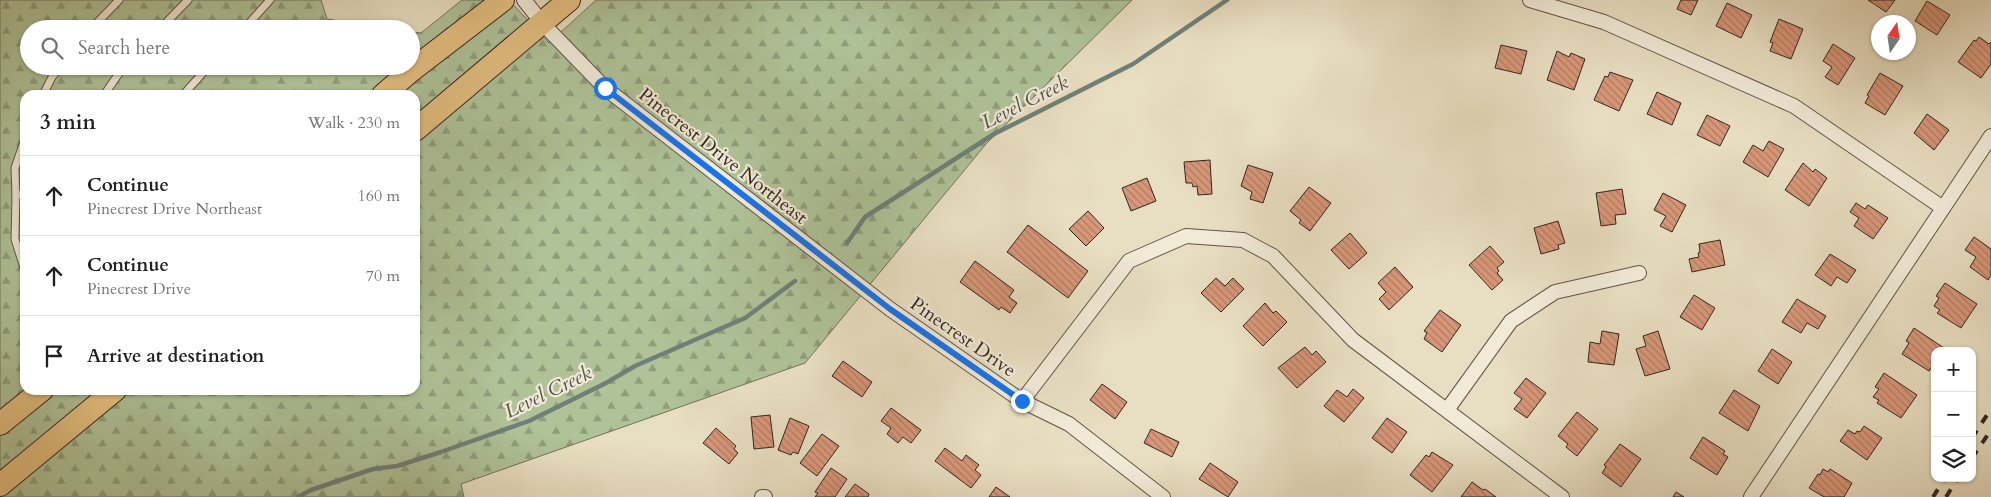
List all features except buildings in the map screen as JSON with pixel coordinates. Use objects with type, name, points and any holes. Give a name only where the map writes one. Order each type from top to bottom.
[{"type":"highway","points":[[420,64],[503,0]]},
{"type":"highway","points":[[420,126],[543,24],[569,0]]},
{"type":"highway","points":[[389,90],[406,75]]},
{"type":"highway","points":[[0,424],[36,395]]},
{"type":"highway","points":[[0,485],[109,395]]},
{"type":"street","name":"Pinecrest Drive Northeast","points":[[524,0],[543,24],[605,88],[890,309]]},
{"type":"street","points":[[1530,0],[1604,22],[1794,106],[1943,208]]},
{"type":"street","points":[[1751,497],[1991,136]]},
{"type":"street","points":[[1022,401],[1130,261],[1186,236],[1243,240],[1274,256],[1353,340],[1562,497]]},
{"type":"street","points":[[1447,410],[1511,321],[1555,292],[1639,273]]},
{"type":"street","name":"Pinecrest Drive","points":[[890,309],[1022,401],[1070,424],[1163,497]]},
{"type":"lane","points":[[100,20],[119,0]]},
{"type":"lane","points":[[169,20],[188,0]]},
{"type":"lane","points":[[252,20],[270,0]]},
{"type":"lane","points":[[46,90],[54,75]]},
{"type":"lane","points":[[107,90],[118,75]]},
{"type":"lane","points":[[187,90],[201,75]]},
{"type":"lane","points":[[20,155],[16,168],[15,239],[20,254]]},
{"type":"green space","points":[[0,0],[321,0],[327,19],[333,20],[20,20],[20,75],[420,75],[420,33],[462,0],[509,0],[549,43],[596,0],[1132,0],[986,144],[805,363],[461,484],[464,497],[0,497]]},
{"type":"waterway","name":"Level Creek","points":[[847,243],[865,217],[994,134],[1133,64],[1227,0]]},
{"type":"waterway","name":"Level Creek","points":[[298,497],[311,490],[373,469],[397,466],[529,421],[606,383],[635,366],[745,318],[795,281]]},
{"type":"railway","points":[[1973,437],[1991,409]]},
{"type":"railway","points":[[1976,452],[1991,430]]},
{"type":"railway","points":[[1933,497],[1942,482]]},
{"type":"railway","points":[[1946,497],[1955,482]]},
{"type":"route","points":[[605,88],[890,309],[1022,401]]}]
